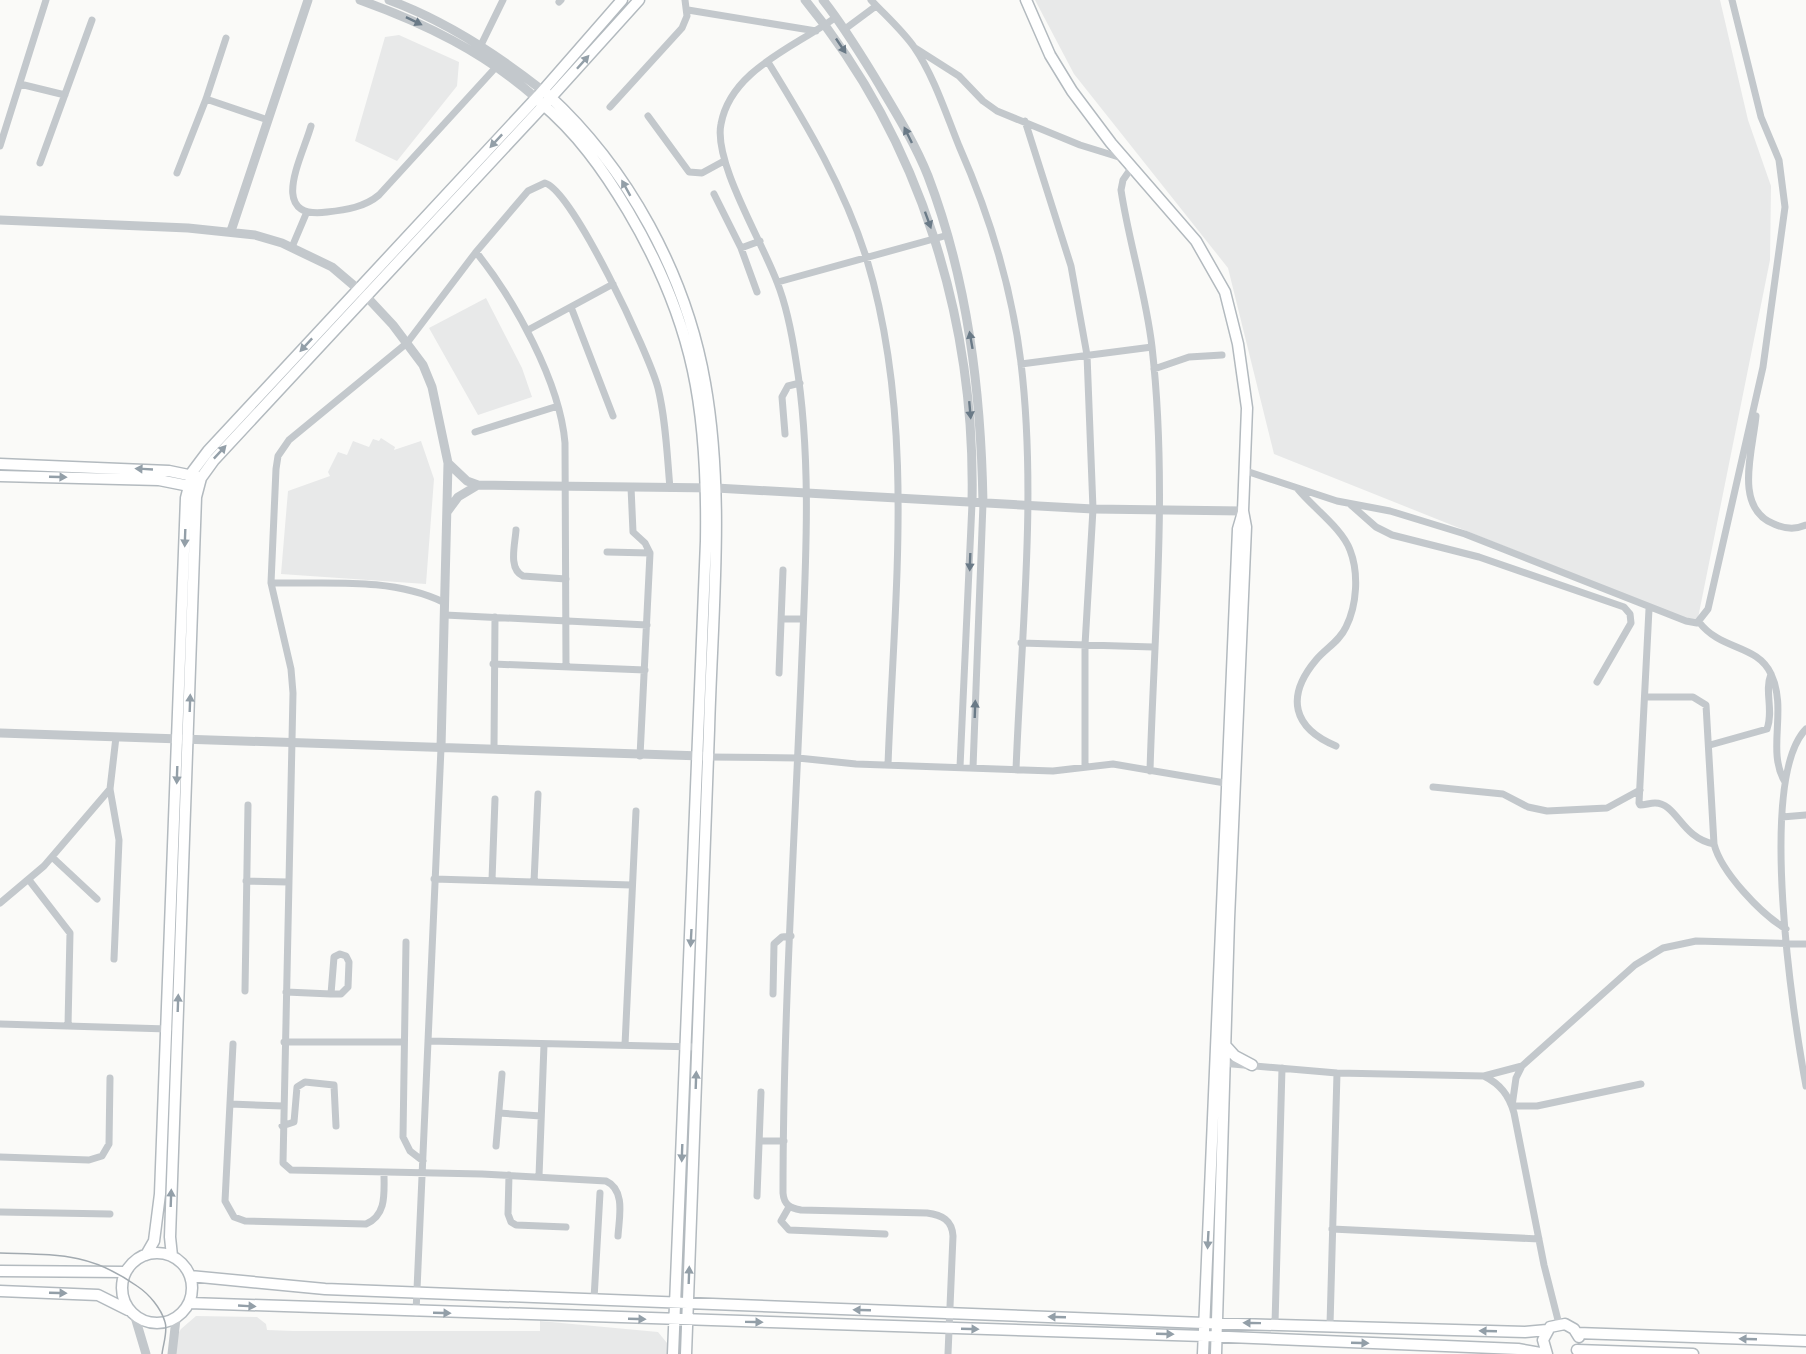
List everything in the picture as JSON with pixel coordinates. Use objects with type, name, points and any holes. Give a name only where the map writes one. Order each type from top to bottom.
[{"type":"main road","points":[[543,98],[622,0]]},
{"type":"main road","points":[[0,476],[168,476],[202,459],[543,98],[639,0]]},
{"type":"main road","points":[[1026,0],[1066,82],[1097,126],[1196,241],[1225,292],[1245,385],[1248,430],[1244,512],[1246,532],[1238,664],[1226,1046],[1221,1063],[1203,1354]]},
{"type":"main road","points":[[543,98],[584,145],[609,179],[668,285],[693,363],[711,488],[692,1047],[686,1354]]},
{"type":"main road","points":[[183,740],[186,498],[195,482],[362,292]]},
{"type":"main road","points":[[171,1256],[172,1030],[183,740],[195,482],[202,459]]},
{"type":"main road","points":[[0,464],[168,476],[195,482]]},
{"type":"main road","points":[[168,476],[181,489],[186,498]]},
{"type":"main road","points":[[1216,1354],[1225,783],[1238,529],[1244,512]]},
{"type":"main road","points":[[146,1255],[154,1241],[160,1194],[172,1030]]},
{"type":"main road","points":[[1226,1046],[1235,1056],[1252,1065]]},
{"type":"main road","points":[[673,1354],[692,1047]]},
{"type":"main road","points":[[0,1291],[98,1295],[119,1303],[132,1314],[158,1325],[176,1319],[189,1303],[192,1294],[190,1276],[179,1261],[163,1253],[146,1255],[134,1261],[126,1272],[121,1291],[132,1314]]},
{"type":"main road","points":[[0,1270],[126,1272]]},
{"type":"main road","points":[[190,1276],[325,1289],[1204,1323],[1525,1332],[1547,1330],[1559,1324],[1570,1326],[1577,1333],[1579,1342],[1576,1352],[1693,1354]]},
{"type":"main road","points":[[324,1309],[325,1289]]},
{"type":"main road","points":[[189,1303],[687,1321],[1204,1336],[1503,1348],[1547,1354],[1543,1340],[1547,1330]]},
{"type":"main road","points":[[1577,1333],[1806,1341]]},
{"type":"main road","points":[[1503,1348],[1515,1354]]},
{"type":"street","points":[[0,146],[46,0]]},
{"type":"street","points":[[231,231],[308,0]]},
{"type":"street","points":[[360,0],[398,14],[448,37],[543,98]]},
{"type":"street","points":[[389,0],[443,23],[481,45],[543,98]]},
{"type":"street","points":[[481,45],[503,0]]},
{"type":"street","points":[[610,107],[682,27],[688,10],[685,0]]},
{"type":"street","points":[[805,0],[826,25],[875,102],[900,148],[935,239],[954,312],[966,379],[970,422],[972,503],[960,767]]},
{"type":"street","points":[[823,0],[845,29],[899,117],[927,175],[948,235],[976,371],[982,431],[983,503],[973,768]]},
{"type":"street","points":[[1699,622],[1708,609],[1757,399],[1769,333],[1785,193],[1779,160],[1757,102],[1732,0]]},
{"type":"street","points":[[845,29],[874,3],[913,46],[959,76],[987,105],[1080,145],[1129,163],[1121,190],[1136,253],[1152,347],[1158,443],[1150,771]]},
{"type":"street","points":[[688,10],[816,31]]},
{"type":"street","points":[[837,17],[752,73],[727,104],[719,135],[724,161],[778,282],[792,333],[806,444],[798,758],[792,819],[791,936],[783,1193],[785,1203],[789,1207],[801,1210],[927,1213],[945,1218],[952,1230],[948,1354]]},
{"type":"street","points":[[40,163],[92,20]]},
{"type":"street","points":[[177,173],[206,99],[226,38]]},
{"type":"street","points":[[913,46],[973,178],[1006,285],[1021,364],[1027,506],[1016,770]]},
{"type":"street","points":[[768,62],[810,130],[836,181],[867,259],[891,373],[897,498],[888,765]]},
{"type":"street","points":[[311,126],[292,196],[298,210],[306,214],[342,210],[375,198],[496,66]]},
{"type":"street","points":[[20,84],[65,95]]},
{"type":"street","points":[[206,99],[268,120]]},
{"type":"street","points":[[648,116],[689,172],[702,173],[724,161]]},
{"type":"street","points":[[1025,121],[1071,266],[1087,355],[1093,509],[1085,645],[1085,766]]},
{"type":"street","points":[[618,1236],[619,1195],[610,1183],[539,1176],[288,1169],[281,1160],[293,744],[291,669],[271,583],[276,468],[281,450],[289,440],[407,343],[476,252],[528,191],[545,183],[560,193],[614,284],[658,387],[670,488]]},
{"type":"street","points":[[714,194],[741,248],[757,292]]},
{"type":"street","points":[[292,247],[306,214]]},
{"type":"street","points":[[0,220],[231,231],[255,235],[292,247],[332,267],[362,292],[407,343],[423,365],[437,403],[448,463],[441,748],[416,1312]]},
{"type":"street","points":[[778,282],[948,235]]},
{"type":"street","points":[[741,248],[760,241]]},
{"type":"street","points":[[476,252],[493,273],[528,330],[558,406],[565,443],[566,667]]},
{"type":"street","points":[[528,330],[614,284]]},
{"type":"street","points":[[571,307],[613,416]]},
{"type":"street","points":[[1021,364],[1152,347]]},
{"type":"street","points":[[1154,369],[1188,357],[1222,355]]},
{"type":"street","points":[[785,434],[783,394],[788,386],[800,383]]},
{"type":"street","points":[[1757,399],[1749,495],[1756,512],[1767,522],[1784,528],[1806,525]]},
{"type":"street","points":[[475,432],[558,406]]},
{"type":"street","points":[[448,463],[467,481],[478,485],[564,488],[711,488],[1093,509],[1244,512]]},
{"type":"street","points":[[1246,471],[1297,488],[1465,534],[1599,586],[1649,609],[1686,621],[1699,622],[1706,631],[1725,645],[1742,649],[1763,662],[1771,674],[1777,690],[1780,718],[1776,756],[1785,782]]},
{"type":"street","points":[[446,513],[458,497],[478,485]]},
{"type":"street","points":[[632,487],[633,532],[647,546],[650,553],[640,756]]},
{"type":"street","points":[[1297,488],[1345,539],[1351,552],[1356,592],[1350,618],[1339,638],[1306,673],[1297,696],[1296,709],[1305,727],[1323,741],[1336,746]]},
{"type":"street","points":[[1350,503],[1376,527],[1392,535],[1479,557],[1624,607],[1630,614],[1631,623],[1597,682]]},
{"type":"street","points":[[516,530],[514,564],[518,573],[523,576],[566,579]]},
{"type":"street","points":[[607,552],[650,553]]},
{"type":"street","points":[[779,673],[783,570]]},
{"type":"street","points":[[271,583],[372,585],[412,590],[443,602]]},
{"type":"street","points":[[1649,609],[1640,806],[1654,803],[1667,807],[1689,834],[1702,842],[1714,844]]},
{"type":"street","points":[[445,615],[647,625]]},
{"type":"street","points":[[494,748],[495,618]]},
{"type":"street","points":[[782,619],[802,619]]},
{"type":"street","points":[[1021,644],[1153,647]]},
{"type":"street","points":[[494,664],[645,670]]},
{"type":"street","points":[[1710,745],[1767,729],[1770,710],[1767,684],[1771,674]]},
{"type":"street","points":[[1645,697],[1693,697],[1701,699],[1708,708],[1714,844],[1722,863],[1756,904],[1786,928]]},
{"type":"street","points":[[1806,729],[1793,748],[1785,782],[1782,816],[1782,887],[1806,1086]]},
{"type":"street","points":[[0,733],[293,744],[494,748],[640,756],[798,758],[888,765],[1016,770],[1053,771],[1121,764],[1225,783]]},
{"type":"street","points":[[114,959],[119,840],[110,789],[116,737]]},
{"type":"street","points":[[1433,787],[1503,794],[1528,807],[1547,811],[1607,808],[1640,790]]},
{"type":"street","points":[[0,903],[52,858],[110,789]]},
{"type":"street","points":[[534,882],[537,794]]},
{"type":"street","points":[[492,880],[495,799]]},
{"type":"street","points":[[245,991],[248,805]]},
{"type":"street","points":[[625,1045],[636,811]]},
{"type":"street","points":[[1782,816],[1806,815]]},
{"type":"street","points":[[52,858],[97,899]]},
{"type":"street","points":[[434,879],[631,885]]},
{"type":"street","points":[[29,880],[70,933],[68,1026]]},
{"type":"street","points":[[246,882],[288,882]]},
{"type":"street","points":[[773,994],[774,944],[782,936],[791,936]]},
{"type":"street","points":[[1512,1106],[1516,1078],[1522,1066],[1635,965],[1663,948],[1696,941],[1806,944]]},
{"type":"street","points":[[406,942],[403,1042],[404,1137],[410,1151],[423,1161]]},
{"type":"street","points":[[285,992],[331,994],[344,993],[348,987],[349,962],[343,955],[337,955],[333,960],[331,994]]},
{"type":"street","points":[[0,1024],[172,1030]]},
{"type":"street","points":[[428,1041],[692,1047]]},
{"type":"street","points":[[284,1042],[403,1042]]},
{"type":"street","points":[[233,1044],[225,1201],[229,1213],[239,1220],[366,1224],[377,1218],[383,1207],[384,1173]]},
{"type":"street","points":[[539,1176],[544,1045]]},
{"type":"street","points":[[1221,1063],[1337,1073],[1484,1076],[1522,1066]]},
{"type":"street","points":[[1275,1324],[1282,1068]]},
{"type":"street","points":[[1330,1325],[1337,1073]]},
{"type":"street","points":[[496,1146],[502,1074]]},
{"type":"street","points":[[1484,1076],[1504,1090],[1512,1106],[1559,1324]]},
{"type":"street","points":[[0,1157],[93,1160],[102,1156],[109,1144],[110,1078]]},
{"type":"street","points":[[282,1126],[294,1122],[297,1087],[305,1082],[334,1084],[336,1126]]},
{"type":"street","points":[[1512,1106],[1537,1106],[1641,1084]]},
{"type":"street","points":[[757,1196],[761,1092]]},
{"type":"street","points":[[230,1104],[283,1106]]},
{"type":"street","points":[[499,1113],[541,1116]]},
{"type":"street","points":[[759,1141],[784,1141]]},
{"type":"street","points":[[509,1175],[508,1214],[511,1222],[516,1225],[566,1227]]},
{"type":"street","points":[[594,1299],[600,1193]]},
{"type":"street","points":[[789,1207],[781,1221],[789,1230],[885,1234]]},
{"type":"street","points":[[0,1212],[110,1214]]},
{"type":"street","points":[[1332,1229],[1539,1239]]},
{"type":"street","points":[[132,1314],[146,1354]]},
{"type":"street","points":[[172,1354],[176,1319]]},
{"type":"shaded area","points":[[1035,0],[1720,0],[1748,120],[1771,186],[1770,260],[1697,623],[1274,454],[1228,268],[1074,74]]},
{"type":"shaded area","points":[[399,35],[459,62],[457,86],[397,161],[355,141],[385,37]]},
{"type":"shaded area","points":[[486,298],[522,368],[532,397],[478,415],[429,328]]},
{"type":"shaded area","points":[[381,438],[395,447],[394,450],[421,441],[434,479],[426,584],[281,574],[288,491],[330,476],[328,472],[338,452],[347,455],[353,441],[369,447],[373,439],[379,441]]},
{"type":"shaded area","points":[[196,1316],[257,1317],[266,1324],[267,1330],[293,1331],[540,1331],[540,1321],[658,1332],[667,1343],[667,1354],[175,1354],[176,1337],[181,1329]]},
{"type":"tram line","points":[[0,1253],[55,1255],[72,1258],[87,1261],[120,1275],[146,1293],[161,1312],[166,1330],[162,1354]]}]
